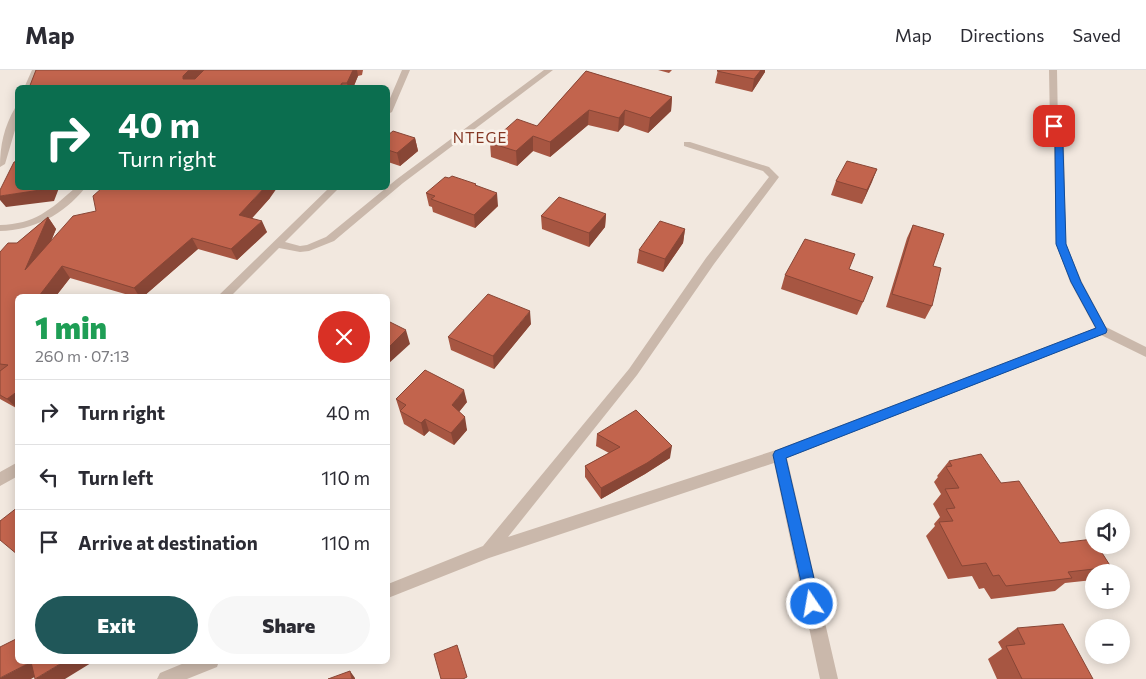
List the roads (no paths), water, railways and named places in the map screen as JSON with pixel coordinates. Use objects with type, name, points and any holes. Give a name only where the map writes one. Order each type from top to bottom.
[{"type":"street","points":[[29,85],[36,70]]},
{"type":"street","points":[[390,107],[406,70]]},
{"type":"street","points":[[390,189],[548,70]]},
{"type":"street","points":[[1053,70],[1054,126],[1059,146],[1061,244],[1076,282],[1102,330],[1146,352]]},
{"type":"street","points":[[0,164],[10,126],[15,116]]},
{"type":"street","points":[[488,551],[632,372],[710,261],[774,177],[766,169],[687,144]]},
{"type":"street","points":[[0,228],[19,228],[37,222],[51,213],[78,190]]},
{"type":"street","points":[[226,294],[332,190]]},
{"type":"street","points":[[277,244],[300,249],[309,248],[330,239],[389,190]]},
{"type":"street","points":[[390,590],[488,551],[779,455],[1102,330]]},
{"type":"street","points":[[779,455],[829,679]]},
{"type":"street","points":[[0,480],[15,470]]},
{"type":"street","points":[[166,679],[204,664]]},
{"type":"district","name":"NTEGE","points":[[480,137]]}]
